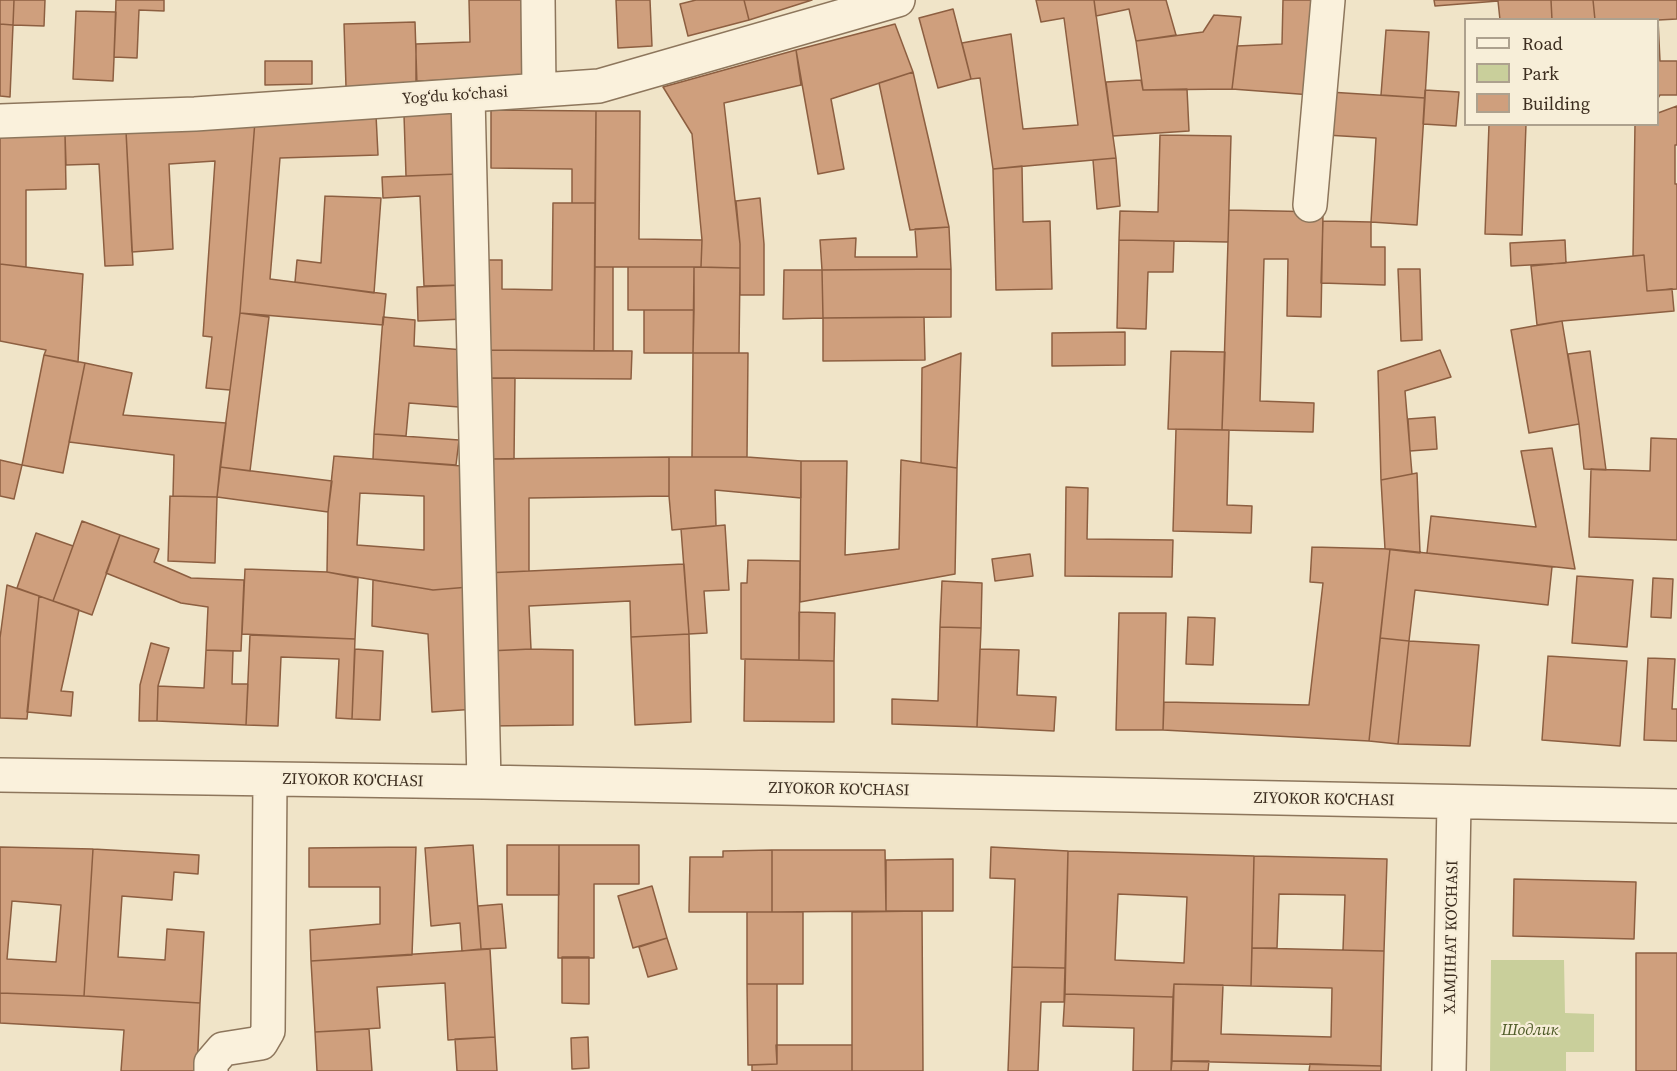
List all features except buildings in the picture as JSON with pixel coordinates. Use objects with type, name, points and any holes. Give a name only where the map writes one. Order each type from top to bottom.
[{"type":"street","points":[[538,0],[539,89]]},
{"type":"street","name":"Yogʻdu koʻchasi","points":[[0,121],[195,114],[599,86],[898,0]]},
{"type":"street","points":[[1310,205],[1328,0]]},
{"type":"street","points":[[468,96],[484,782]]},
{"type":"street","name":"ZIYOKOR KO'CHASI","points":[[0,775],[484,782],[1677,806]]},
{"type":"street","points":[[211,1071],[211,1063],[223,1049],[261,1043],[268,1031],[270,780]]},
{"type":"street","name":"XAMJIHAT KO'CHASI","points":[[1449,1071],[1454,802]]},
{"type":"green space","name":"Шодлик","points":[[1491,960],[1564,960],[1565,1013],[1594,1014],[1594,1052],[1566,1052],[1566,1071],[1490,1071]]}]
